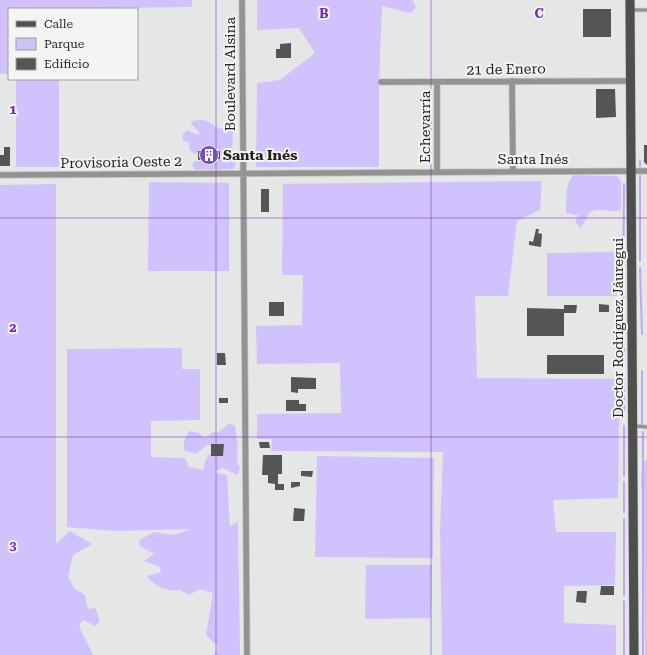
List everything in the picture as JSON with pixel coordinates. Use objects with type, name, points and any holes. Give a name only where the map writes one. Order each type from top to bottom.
[{"type":"main road","name":"Doctor Rodríguez Jáuregui","points":[[630,0],[634,655]]},
{"type":"street","name":"Boulevard Alsina","points":[[242,0],[247,655]]},
{"type":"street","name":"21 de Enero","points":[[381,82],[631,80]]},
{"type":"street","points":[[512,81],[513,171]]},
{"type":"street","name":"Echevarría","points":[[437,82],[437,171]]},
{"type":"street","name":"Santa Inés","points":[[243,173],[647,171]]},
{"type":"street","name":"Provisoria Oeste 2","points":[[0,175],[243,173]]},
{"type":"lane","points":[[631,10],[647,10]]},
{"type":"lane","points":[[633,426],[647,427]]},
{"type":"green space","points":[[0,0],[192,0],[192,7],[8,8],[8,74],[0,74]]},
{"type":"green space","points":[[257,0],[413,0],[416,8],[410,13],[382,6],[379,82],[379,167],[256,167],[257,83],[280,80],[315,53],[299,28],[257,30]]},
{"type":"green space","points":[[16,80],[59,80],[59,167],[16,167]]},
{"type":"green space","points":[[200,119],[209,122],[219,129],[229,127],[233,131],[232,155],[236,163],[234,169],[195,170],[192,164],[195,161],[217,161],[221,158],[221,152],[219,149],[201,149],[195,154],[190,151],[189,142],[184,141],[182,136],[187,130],[198,135],[200,134],[190,122]]},
{"type":"green space","points":[[574,175],[617,176],[621,181],[621,210],[598,210],[590,212],[581,228],[575,223],[578,215],[566,213],[567,188]]},
{"type":"green space","points":[[542,181],[540,210],[517,221],[508,296],[475,296],[477,378],[620,379],[618,498],[553,500],[556,532],[616,532],[615,585],[564,586],[564,623],[616,625],[616,655],[442,655],[440,530],[443,452],[271,451],[272,439],[257,439],[257,414],[341,413],[340,363],[257,364],[256,326],[302,325],[303,275],[282,275],[283,184]]},
{"type":"green space","points":[[149,182],[229,183],[229,271],[148,271]]},
{"type":"green space","points":[[56,184],[56,544],[70,531],[92,544],[73,555],[68,577],[74,588],[85,595],[88,609],[95,608],[100,621],[95,626],[84,620],[79,624],[93,655],[0,655],[0,185]]},
{"type":"green space","points":[[618,252],[617,296],[547,296],[547,253]]},
{"type":"green space","points":[[182,348],[182,369],[200,369],[200,420],[151,421],[151,457],[185,458],[189,467],[204,470],[203,468],[208,455],[223,453],[224,447],[208,445],[195,454],[184,450],[184,441],[189,431],[199,433],[205,438],[213,432],[218,433],[229,423],[235,426],[238,446],[237,460],[240,469],[237,475],[223,468],[213,472],[227,475],[230,526],[238,522],[240,655],[214,655],[218,647],[206,635],[213,593],[200,589],[189,595],[180,590],[166,590],[157,586],[147,576],[161,572],[160,567],[144,561],[154,554],[140,546],[139,540],[154,532],[174,535],[191,529],[115,531],[67,527],[67,349]]},
{"type":"green space","points":[[317,456],[434,458],[433,558],[315,557]]},
{"type":"green space","points":[[645,460],[647,460],[647,655],[645,655],[644,534],[641,475]]},
{"type":"green space","points":[[366,565],[432,565],[431,618],[365,619]]},
{"type":"building","points":[[583,9],[611,9],[611,37],[583,37]]},
{"type":"building","points":[[291,43],[291,58],[276,58],[276,49],[280,49],[280,44]]},
{"type":"building","points":[[596,89],[615,89],[616,117],[596,118]]},
{"type":"building","points":[[644,145],[647,145],[647,165],[644,162]]},
{"type":"building","points":[[4,147],[10,147],[10,166],[0,166],[0,155],[4,155]]},
{"type":"building","name":"Santa Inés","points":[[198,151],[220,151],[220,159],[198,160]]},
{"type":"building","points":[[261,189],[269,189],[269,212],[261,212]]},
{"type":"building","points":[[536,229],[539,229],[538,233],[542,234],[541,247],[529,245],[529,241],[533,242]]},
{"type":"building","points":[[269,302],[284,302],[284,316],[269,316]]},
{"type":"building","points":[[599,304],[609,305],[609,312],[599,312]]},
{"type":"building","points":[[564,305],[577,305],[576,313],[564,313],[564,336],[527,336],[527,308],[564,309]]},
{"type":"building","points":[[217,353],[225,353],[226,365],[217,365]]},
{"type":"building","points":[[547,355],[604,355],[604,374],[547,374]]},
{"type":"building","points":[[291,377],[316,378],[316,389],[298,389],[298,393],[291,392]]},
{"type":"building","points":[[219,398],[228,398],[228,403],[219,403]]},
{"type":"building","points":[[286,400],[299,400],[299,404],[306,404],[306,411],[286,411]]},
{"type":"building","points":[[259,442],[269,442],[270,448],[260,448]]},
{"type":"building","points":[[211,444],[224,444],[223,456],[211,456]]},
{"type":"building","points":[[263,455],[282,455],[282,474],[278,474],[278,484],[284,484],[284,490],[275,490],[275,484],[268,483],[268,475],[262,475]]},
{"type":"building","points":[[301,471],[313,471],[312,477],[301,476]]},
{"type":"building","points":[[291,482],[300,482],[300,486],[291,488]]},
{"type":"building","points":[[294,508],[305,509],[304,521],[293,521]]},
{"type":"building","points":[[601,586],[614,586],[614,595],[600,595]]},
{"type":"building","points":[[577,591],[587,591],[586,603],[576,602]]},
{"type":"waterway","points":[[640,161],[640,166]]},
{"type":"waterway","points":[[640,176],[640,261]]},
{"type":"waterway","points":[[623,315],[624,184]]},
{"type":"waterway","points":[[640,268],[642,334]]},
{"type":"waterway","points":[[624,323],[624,362]]},
{"type":"waterway","points":[[642,371],[642,424]]},
{"type":"waterway","points":[[624,377],[624,416]]},
{"type":"waterway","points":[[624,426],[624,476]]},
{"type":"waterway","points":[[643,432],[643,655]]},
{"type":"waterway","points":[[624,482],[624,512]]},
{"type":"waterway","points":[[624,519],[624,595]]},
{"type":"waterway","points":[[624,601],[624,655]]},
{"type":"place","name":"Santa Inés","points":[[209,155]]}]
